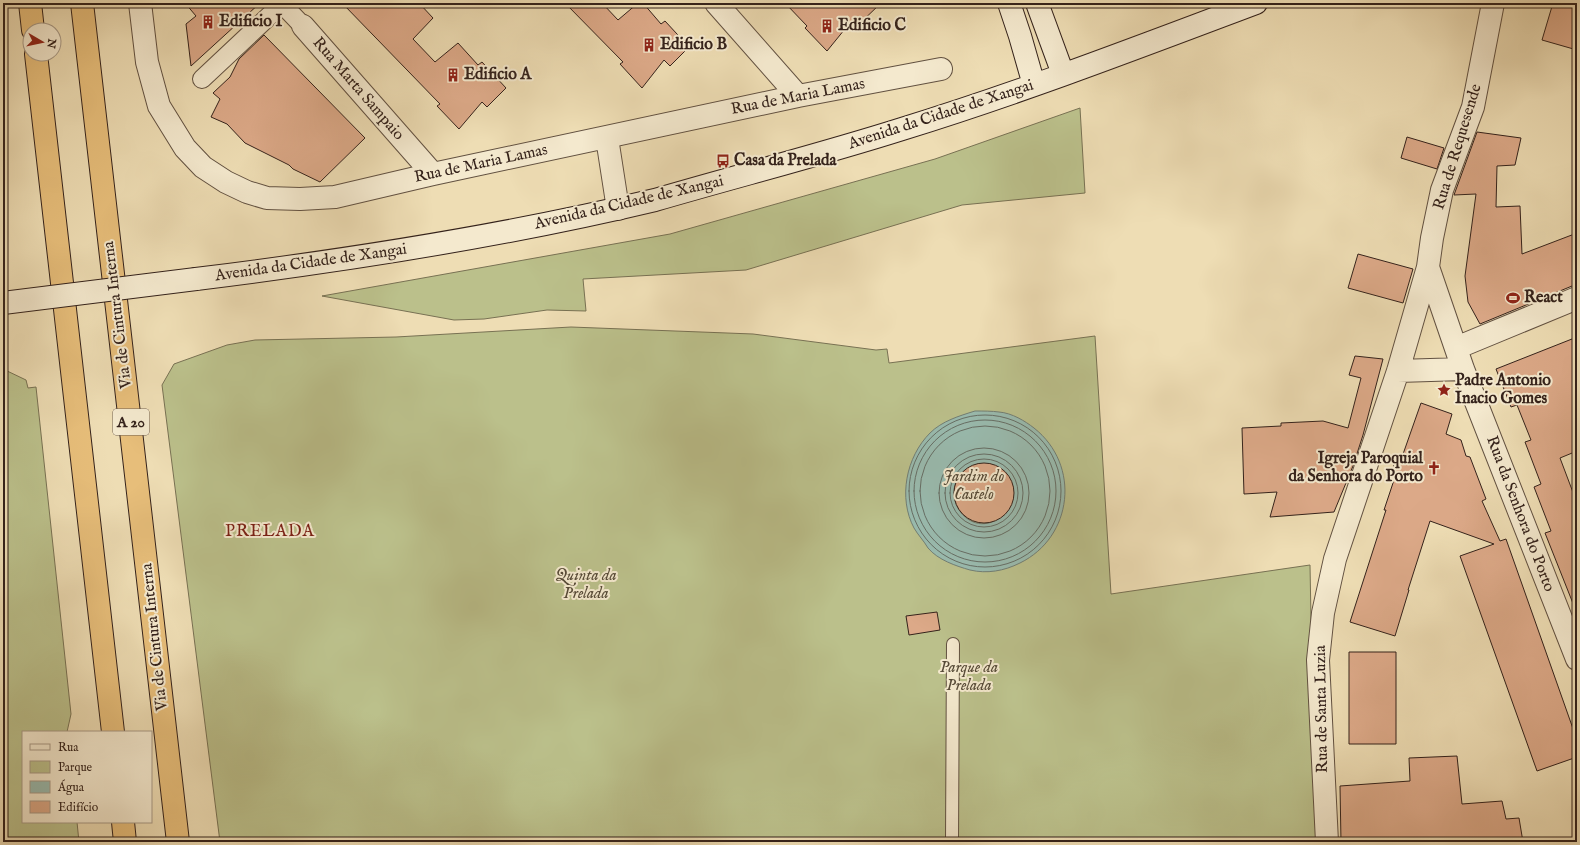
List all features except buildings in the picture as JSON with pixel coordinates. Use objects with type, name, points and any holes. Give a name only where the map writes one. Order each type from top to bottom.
[{"type":"highway","points":[[30,3],[32,22]]},
{"type":"highway","name":"Via de Cintura Interna","points":[[82,3],[178,842]]},
{"type":"highway","points":[[37,62],[113,731]]},
{"type":"highway","points":[[123,823],[125,842]]},
{"type":"street","name":"Rua de Maria Lamas","points":[[140,3],[147,62],[159,106],[185,148],[203,167],[226,182],[247,192],[267,198],[300,199],[335,197],[433,174],[798,96],[941,70]]},
{"type":"street","name":"Rua Marta Sampaio","points":[[283,3],[433,174]]},
{"type":"street","points":[[202,79],[283,3]]},
{"type":"street","points":[[716,3],[798,96]]},
{"type":"street","points":[[1009,3],[1034,85]]},
{"type":"street","points":[[1037,3],[1063,74]]},
{"type":"street","name":"Avenida da Cidade de Xangai","points":[[3,303],[196,279],[417,248],[618,209],[784,164],[902,129],[1034,85],[1256,3]]},
{"type":"street","name":"Rua de Requesende","points":[[1398,371],[1428,267],[1432,238],[1442,190],[1473,107],[1493,3]]},
{"type":"street","points":[[607,138],[618,209]]},
{"type":"street","name":"Rua da Senhora do Porto","points":[[1428,267],[1463,370],[1577,659]]},
{"type":"street","points":[[1456,348],[1577,298]]},
{"type":"street","points":[[1398,371],[1463,370]]},
{"type":"street","name":"Rua de Santa Luzia","points":[[1327,842],[1318,660],[1323,613],[1334,559],[1398,371]]},
{"type":"lane","points":[[952,842],[953,644]]},
{"type":"green space","points":[[1080,108],[1085,193],[962,205],[746,270],[583,279],[586,311],[547,310],[484,319],[454,320],[322,296],[670,234],[935,159]]},
{"type":"green space","name":"Quinta da Prelada","points":[[571,327],[753,334],[876,350],[887,349],[889,363],[1095,336],[1111,594],[1310,565],[1316,842],[220,842],[162,385],[174,364],[227,345],[255,340],[396,337]]},
{"type":"green space","points":[[3,369],[26,380],[28,388],[36,387],[71,714],[67,731],[22,731],[22,823],[77,823],[79,842],[3,842]]},
{"type":"water","points":[[975,411],[990,411],[1009,414],[1034,428],[1049,443],[1059,461],[1064,480],[1064,500],[1060,519],[1051,536],[1038,551],[1020,563],[995,571],[983,572],[970,570],[937,556],[928,548],[914,528],[906,504],[907,478],[910,466],[922,443],[930,433],[940,425],[951,419]],"holes":[[[978,464],[995,466],[1007,475],[1011,481],[1013,496],[1011,505],[1005,514],[996,520],[984,524],[973,522],[963,515],[957,506],[954,494],[956,483],[964,472]]]},
{"type":"place","name":"Edificio I","points":[[208,22]]},
{"type":"place","name":"Edificio C","points":[[827,26]]},
{"type":"place","name":"Edificio B","points":[[649,45]]},
{"type":"place","name":"Edificio A","points":[[453,75]]},
{"type":"place","name":"Casa da Prelada","points":[[723,161]]},
{"type":"place","name":"React","points":[[1513,298]]},
{"type":"place","name":"Padre Antonio Inacio Gomes","points":[[1444,390]]},
{"type":"place","name":"Igreja Paroquial da Senhora do Porto","points":[[1434,468]]},
{"type":"district","name":"PRELADA","points":[[270,531]]},
{"type":"park label","name":"Jardim do Castelo","points":[[974,486]]},
{"type":"park label","name":"Parque da Prelada","points":[[969,677]]}]
